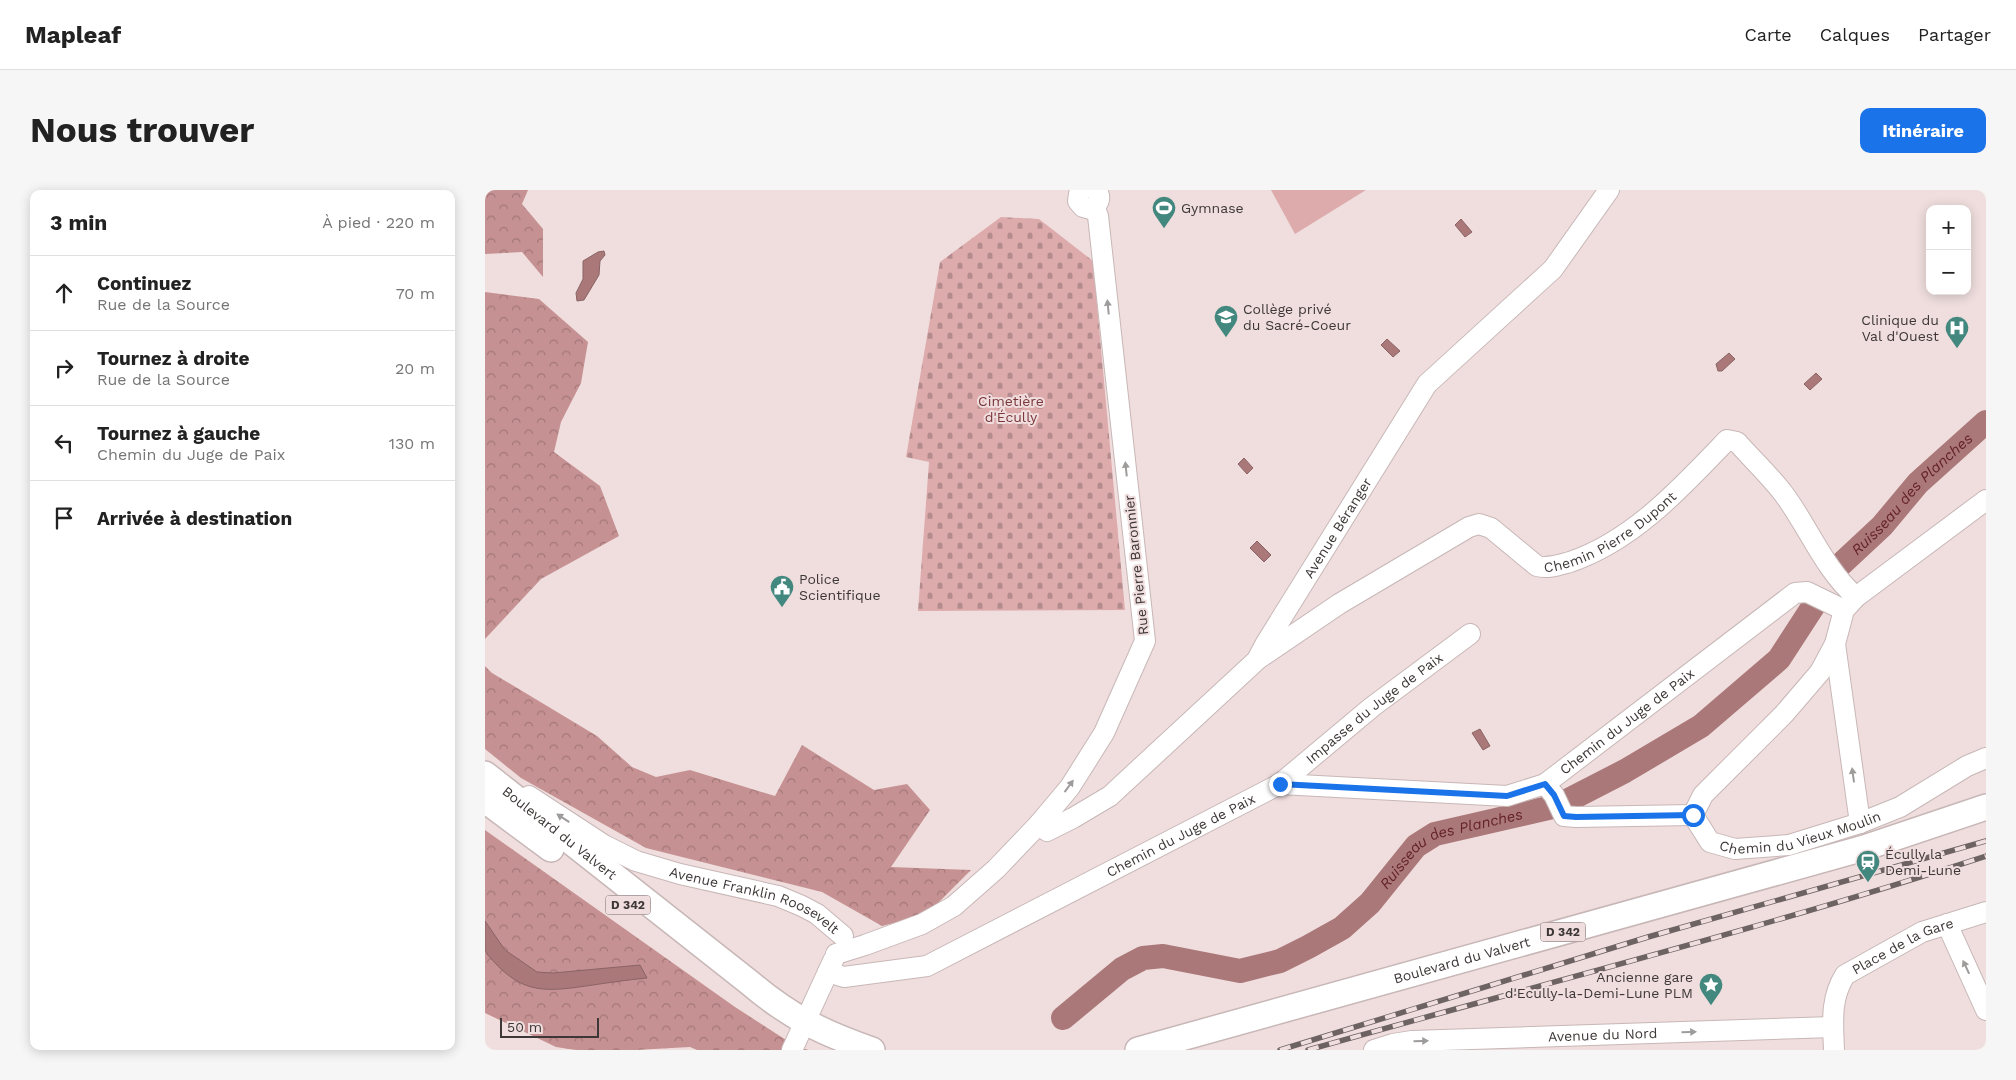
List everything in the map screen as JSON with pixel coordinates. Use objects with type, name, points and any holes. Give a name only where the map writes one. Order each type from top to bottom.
[{"type":"main road","name":"Boulevard du Valvert","points":[[490,787],[543,843],[743,991],[775,1004]]},
{"type":"main road","name":"Boulevard du Valvert","points":[[490,787],[572,844],[751,983],[775,1004],[804,1022],[834,1036],[872,1050]]},
{"type":"main road","name":"Boulevard du Valvert","points":[[1137,1050],[1864,848],[1986,807]]},
{"type":"street","name":"Avenue Béranger","points":[[1039,824],[1047,831],[1111,796],[1257,660],[1427,384],[1553,268],[1609,190]]},
{"type":"street","name":"Rue Pierre Baronnier","points":[[836,954],[922,924],[954,906],[996,869],[1039,824],[1070,787],[1104,733],[1145,641],[1098,216],[1085,194]]},
{"type":"street","name":"Chemin Pierre Dupont","points":[[1257,660],[1339,604],[1469,527],[1479,524],[1491,528],[1537,566],[1545,568],[1585,557],[1630,530],[1670,497],[1727,440],[1737,442],[1783,493],[1830,566],[1846,600]]},
{"type":"street","points":[[1549,789],[1564,816],[1693,815],[1703,795],[1804,691],[1820,672],[1835,644],[1846,600],[1986,500]]},
{"type":"street","name":"Chemin du Juge de Paix","points":[[836,954],[844,977],[927,966],[1280,784],[1507,796],[1549,789],[1795,593],[1807,592],[1846,600]]},
{"type":"street","name":"Impasse du Juge de Paix","points":[[1280,784],[1372,707],[1470,634]]},
{"type":"street","points":[[1835,644],[1860,824]]},
{"type":"street","name":"Chemin du Vieux Moulin","points":[[1693,815],[1710,842],[1735,849],[1789,845],[1860,824],[1900,806],[1967,766],[1986,758]]},
{"type":"street","name":"Avenue Franklin Roosevelt","points":[[490,787],[529,795],[604,845],[637,861],[680,874],[778,896],[802,906],[817,914],[836,954]]},
{"type":"street","name":"Avenue Franklin Roosevelt","points":[[543,843],[604,845]]},
{"type":"street","name":"Place de la Gare","points":[[1834,1050],[1834,997],[1845,975],[1922,932],[1986,912]]},
{"type":"street","points":[[1947,924],[1986,1010]]},
{"type":"street","points":[[792,1050],[836,954]]},
{"type":"street","name":"Avenue du Nord","points":[[1374,1050],[1412,1041],[1833,1026]]},
{"type":"green space","points":[[485,190],[528,190],[522,204],[543,229],[543,277],[522,252],[485,254]]},
{"type":"green space","points":[[1271,190],[1366,190],[1295,234]]},
{"type":"green space","name":"Cimetière d'Écully","points":[[1001,217],[1039,219],[1093,261],[1125,610],[918,611],[929,462],[906,457],[940,262]]},
{"type":"green space","points":[[485,292],[539,299],[588,342],[581,383],[561,422],[554,452],[600,486],[619,536],[541,579],[485,639]]},
{"type":"green space","points":[[485,666],[492,673],[597,736],[632,767],[656,777],[690,770],[775,796],[802,745],[874,790],[907,784],[930,810],[891,867],[971,870],[926,915],[882,926],[822,892],[646,848],[521,778],[485,749]]},
{"type":"green space","points":[[485,830],[735,1007],[797,1047],[809,1050],[697,1050],[690,1047],[636,1050],[576,1050],[556,1047],[485,1013]]},
{"type":"shaded area","points":[[1461,219],[1472,232],[1465,237],[1455,225]]},
{"type":"shaded area","points":[[604,251],[605,255],[600,261],[599,275],[584,300],[577,301],[576,293],[583,279],[583,261],[598,252]]},
{"type":"shaded area","points":[[1387,339],[1400,351],[1393,357],[1381,345]]},
{"type":"shaded area","points":[[1729,353],[1735,359],[1722,371],[1718,371],[1716,364]]},
{"type":"shaded area","points":[[1816,373],[1822,379],[1810,390],[1804,384]]},
{"type":"shaded area","points":[[1244,458],[1253,468],[1247,474],[1238,464]]},
{"type":"shaded area","points":[[1257,541],[1271,555],[1264,562],[1250,548]]},
{"type":"shaded area","points":[[1480,729],[1490,746],[1483,750],[1472,733]]},
{"type":"shaded area","points":[[485,921],[505,950],[537,972],[553,973],[640,965],[647,978],[570,988],[542,989],[531,987],[509,976],[487,954],[485,950]]},
{"type":"waterway","name":"Ruisseau des Planches","points":[[1838,567],[1882,526],[1918,483],[1986,422]]},
{"type":"waterway","name":"Ruisseau des Planches","points":[[1063,1018],[1122,969],[1143,958],[1163,956],[1240,971],[1280,961],[1308,947],[1342,928],[1370,903],[1416,846],[1435,834],[1557,806],[1625,771],[1701,726],[1779,659],[1816,602]]},
{"type":"railway","points":[[1280,1050],[1648,937],[1986,841]]},
{"type":"railway","points":[[1308,1050],[1733,933],[1986,856]]},
{"type":"place","name":"Gymnase","points":[[1164,229]]},
{"type":"place","name":"Collège privé du Sacré-Coeur","points":[[1226,338]]},
{"type":"place","name":"Clinique du Val d'Ouest","points":[[1957,349]]},
{"type":"place","name":"Police Scientifique","points":[[782,608]]},
{"type":"place","name":"Écully la Demi-Lune","points":[[1868,883]]},
{"type":"place","name":"Ancienne gare d'Ecully-la-Demi-Lune PLM","points":[[1711,1006]]},
{"type":"route","points":[[1280,784],[1507,796],[1545,784],[1554,795],[1564,816],[1693,815]]}]
